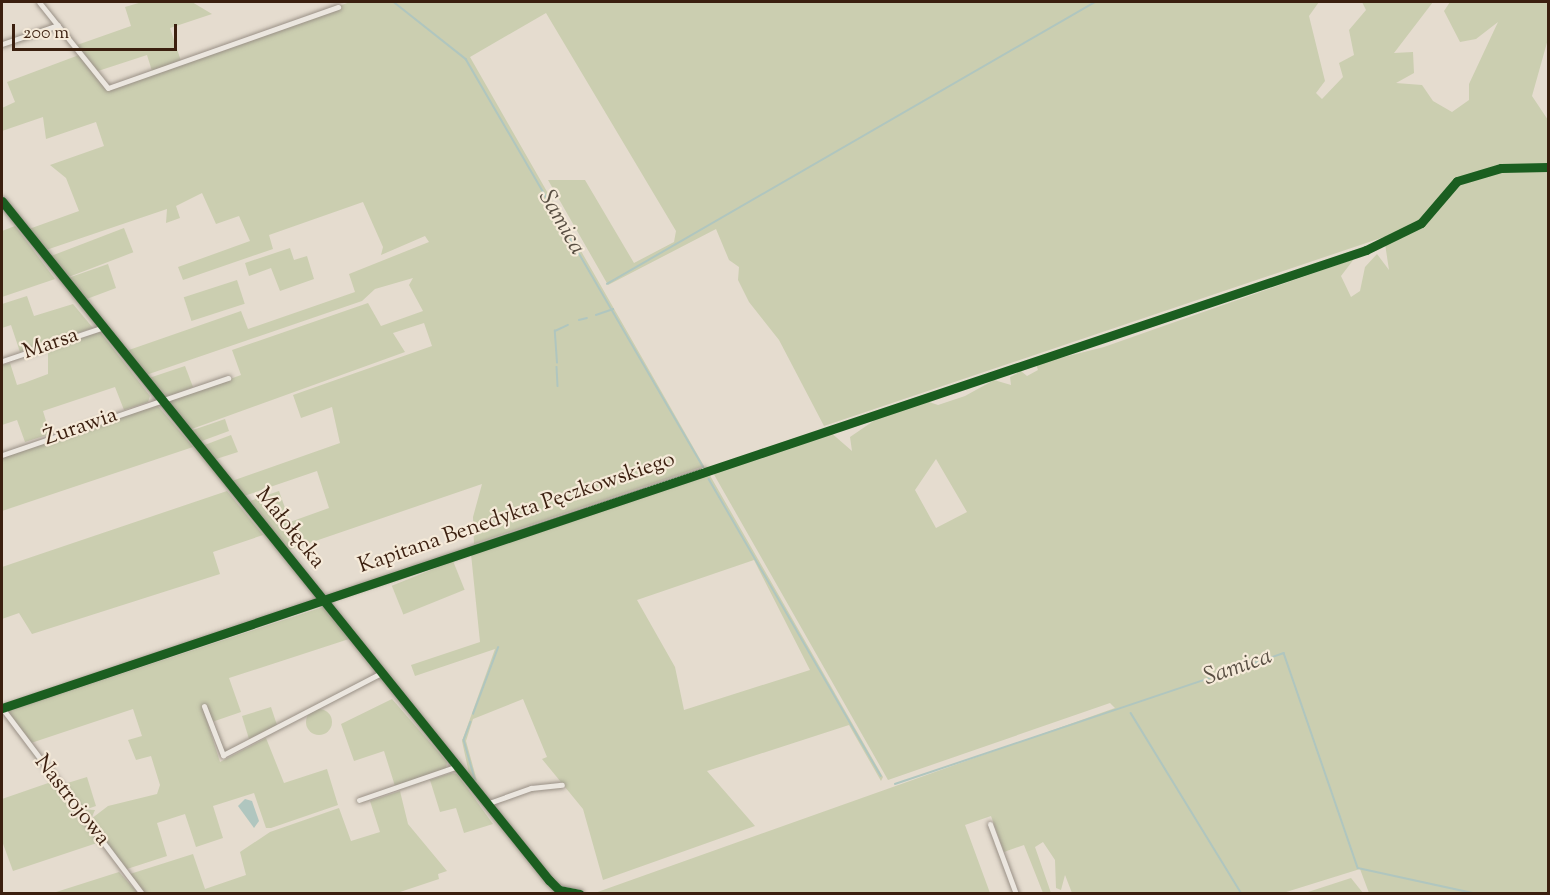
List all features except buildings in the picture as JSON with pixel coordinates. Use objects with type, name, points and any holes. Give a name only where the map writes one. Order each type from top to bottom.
[{"type":"street","points":[[39,2],[111,88],[338,7]]},
{"type":"street","points":[[2,44],[58,25]]},
{"type":"street","name":"Małołęcka","points":[[2,201],[101,328],[486,805],[549,880],[564,893],[580,894]]},
{"type":"street","name":"Marsa","points":[[2,362],[101,328]]},
{"type":"street","name":"Żurawia","points":[[2,455],[228,378]]},
{"type":"street","name":"Kapitana Benedykta Pęczkowskiego","points":[[2,708],[323,603],[704,470]]},
{"type":"street","points":[[204,706],[223,755],[379,674]]},
{"type":"street","name":"Nastrojowa","points":[[2,708],[142,894]]},
{"type":"street","points":[[359,800],[455,767]]},
{"type":"street","points":[[486,805],[531,788],[562,785]]},
{"type":"street","points":[[990,824],[1016,894]]},
{"type":"green space","points":[[142,2],[192,2],[212,14],[170,28],[181,61],[152,71],[147,55],[98,71],[77,45],[131,26],[125,7]]},
{"type":"green space","points":[[350,2],[1319,2],[1309,16],[1325,81],[1316,93],[1322,99],[1343,77],[1339,63],[1354,55],[1349,30],[1366,10],[1362,2],[1433,2],[1394,53],[1413,52],[1414,73],[1396,83],[1422,85],[1433,101],[1452,112],[1469,100],[1469,84],[1498,22],[1476,39],[1460,42],[1444,11],[1450,2],[1548,2],[1548,39],[1532,96],[1548,120],[1548,893],[1369,893],[1360,869],[1283,893],[1072,893],[1065,875],[1061,890],[1056,888],[1055,860],[1043,842],[1035,847],[1051,893],[1043,893],[1024,845],[1004,852],[991,816],[965,825],[990,893],[592,894],[1115,708],[1110,703],[888,780],[712,471],[829,431],[852,451],[850,437],[875,420],[926,401],[938,405],[965,396],[994,380],[1011,385],[1010,377],[1021,371],[1027,376],[1038,370],[1036,364],[1104,347],[1354,259],[1341,276],[1351,297],[1360,291],[1365,267],[1377,254],[1389,270],[1384,237],[824,426],[779,340],[749,302],[738,280],[739,267],[729,260],[716,229],[608,285],[548,180],[585,180],[634,263],[674,242],[676,231],[546,13],[470,57],[704,466],[474,544],[473,517],[482,484],[289,550],[250,501],[279,491],[290,522],[329,508],[317,471],[244,496],[232,481],[340,443],[332,407],[301,418],[293,395],[432,346],[424,323],[393,333],[405,352],[189,430],[167,402],[241,375],[232,350],[368,303],[381,326],[423,311],[409,285],[413,278],[375,289],[362,301],[146,375],[126,351],[241,311],[248,329],[355,292],[349,274],[429,242],[425,236],[381,255],[383,247],[363,202],[269,235],[273,249],[183,280],[178,267],[250,241],[239,216],[216,224],[202,193],[176,206],[180,218],[166,223],[167,209],[46,250],[29,229],[79,211],[66,178],[50,165],[104,146],[96,122],[46,139],[43,117],[2,131],[2,108],[15,102],[7,82],[79,55],[108,91]],"holes":[[[936,459],[967,512],[936,528],[915,490]]]},
{"type":"green space","points":[[15,226],[55,279],[2,297],[2,231]]},
{"type":"green space","points":[[124,228],[133,252],[60,281],[50,256]]},
{"type":"green space","points":[[290,248],[294,260],[307,256],[314,279],[280,291],[271,268],[249,276],[245,263]]},
{"type":"green space","points":[[108,264],[116,288],[84,300],[68,278]]},
{"type":"green space","points":[[237,280],[245,304],[191,321],[184,297]]},
{"type":"green space","points":[[27,296],[34,316],[73,304],[93,328],[20,352],[11,325],[2,328],[2,304]]},
{"type":"green space","points":[[100,332],[150,396],[148,402],[124,410],[115,387],[43,411],[50,434],[25,442],[17,420],[2,425],[2,365],[10,363],[17,385],[24,383],[48,374],[48,349]]},
{"type":"green space","points":[[185,366],[193,387],[164,398],[149,378]]},
{"type":"green space","points":[[157,405],[193,447],[2,511],[2,457]]},
{"type":"green space","points":[[225,419],[229,431],[199,442],[190,431]]},
{"type":"green space","points":[[231,435],[238,452],[213,460],[202,446]]},
{"type":"green space","points":[[708,472],[883,777],[881,781],[849,725],[707,771],[755,826],[603,880],[583,809],[542,759],[547,757],[523,699],[473,719],[466,741],[477,781],[470,778],[462,741],[495,649],[415,676],[411,665],[480,642],[471,554]],"holes":[[[754,560],[810,670],[684,710],[675,667],[637,600]]]},
{"type":"green space","points":[[227,491],[263,535],[213,552],[220,574],[32,634],[19,613],[2,619],[2,567]]},
{"type":"green space","points":[[453,561],[465,590],[403,614],[392,586]]},
{"type":"green space","points":[[323,607],[349,639],[229,678],[241,712],[212,722],[202,705],[220,762],[266,738],[284,783],[327,769],[338,805],[271,828],[266,828],[254,793],[213,806],[223,838],[196,847],[185,814],[157,823],[167,856],[127,869],[80,809],[95,810],[91,819],[108,806],[157,794],[160,785],[151,756],[136,760],[128,740],[142,736],[133,709],[28,744],[6,712]]},
{"type":"green space","points":[[392,699],[447,762],[446,769],[395,786],[384,751],[354,761],[341,724]]},
{"type":"green space","points":[[271,707],[277,725],[249,739],[242,716]]},
{"type":"green space","points":[[319,709],[328,713],[332,722],[328,731],[319,735],[310,731],[306,722],[310,713]]},
{"type":"green space","points":[[451,773],[457,774],[493,824],[464,833],[456,808],[440,812],[430,780]]},
{"type":"green space","points":[[87,777],[96,806],[90,808],[76,803],[61,785]]},
{"type":"green space","points":[[54,781],[100,842],[13,871],[2,841],[2,799]]},
{"type":"green space","points":[[400,791],[408,824],[447,871],[438,874],[439,879],[394,894],[145,893],[130,874],[193,854],[205,889],[246,875],[240,852],[270,832],[339,808],[351,841],[380,832],[370,801]]},
{"type":"green space","points":[[119,872],[138,893],[53,893]]},
{"type":"green space","points":[[1351,878],[1363,893],[1305,893]]},
{"type":"water","points":[[245,799],[252,801],[259,821],[254,828],[238,806]]},
{"type":"waterway","name":"Samica","points":[[394,2],[466,59],[703,467]]},
{"type":"waterway","points":[[607,284],[1095,2]]},
{"type":"waterway","points":[[596,315],[613,309]]},
{"type":"waterway","points":[[579,320],[587,318]]},
{"type":"waterway","points":[[557,363],[555,331],[568,325]]},
{"type":"waterway","points":[[557,367],[558,386]]},
{"type":"waterway","name":"Samica","points":[[709,479],[881,776]]},
{"type":"waterway","points":[[473,714],[498,648]]},
{"type":"waterway","name":"Samica","points":[[895,784],[1284,653],[1358,868],[1477,894]]},
{"type":"waterway","points":[[1131,713],[1242,894]]},
{"type":"waterway","points":[[471,722],[464,740],[475,779]]},
{"type":"cycle path","points":[[2,708],[1366,250],[1421,223],[1457,181],[1501,168],[1548,167]]},
{"type":"cycle path","points":[[2,201],[549,880],[559,890],[580,894]]}]
